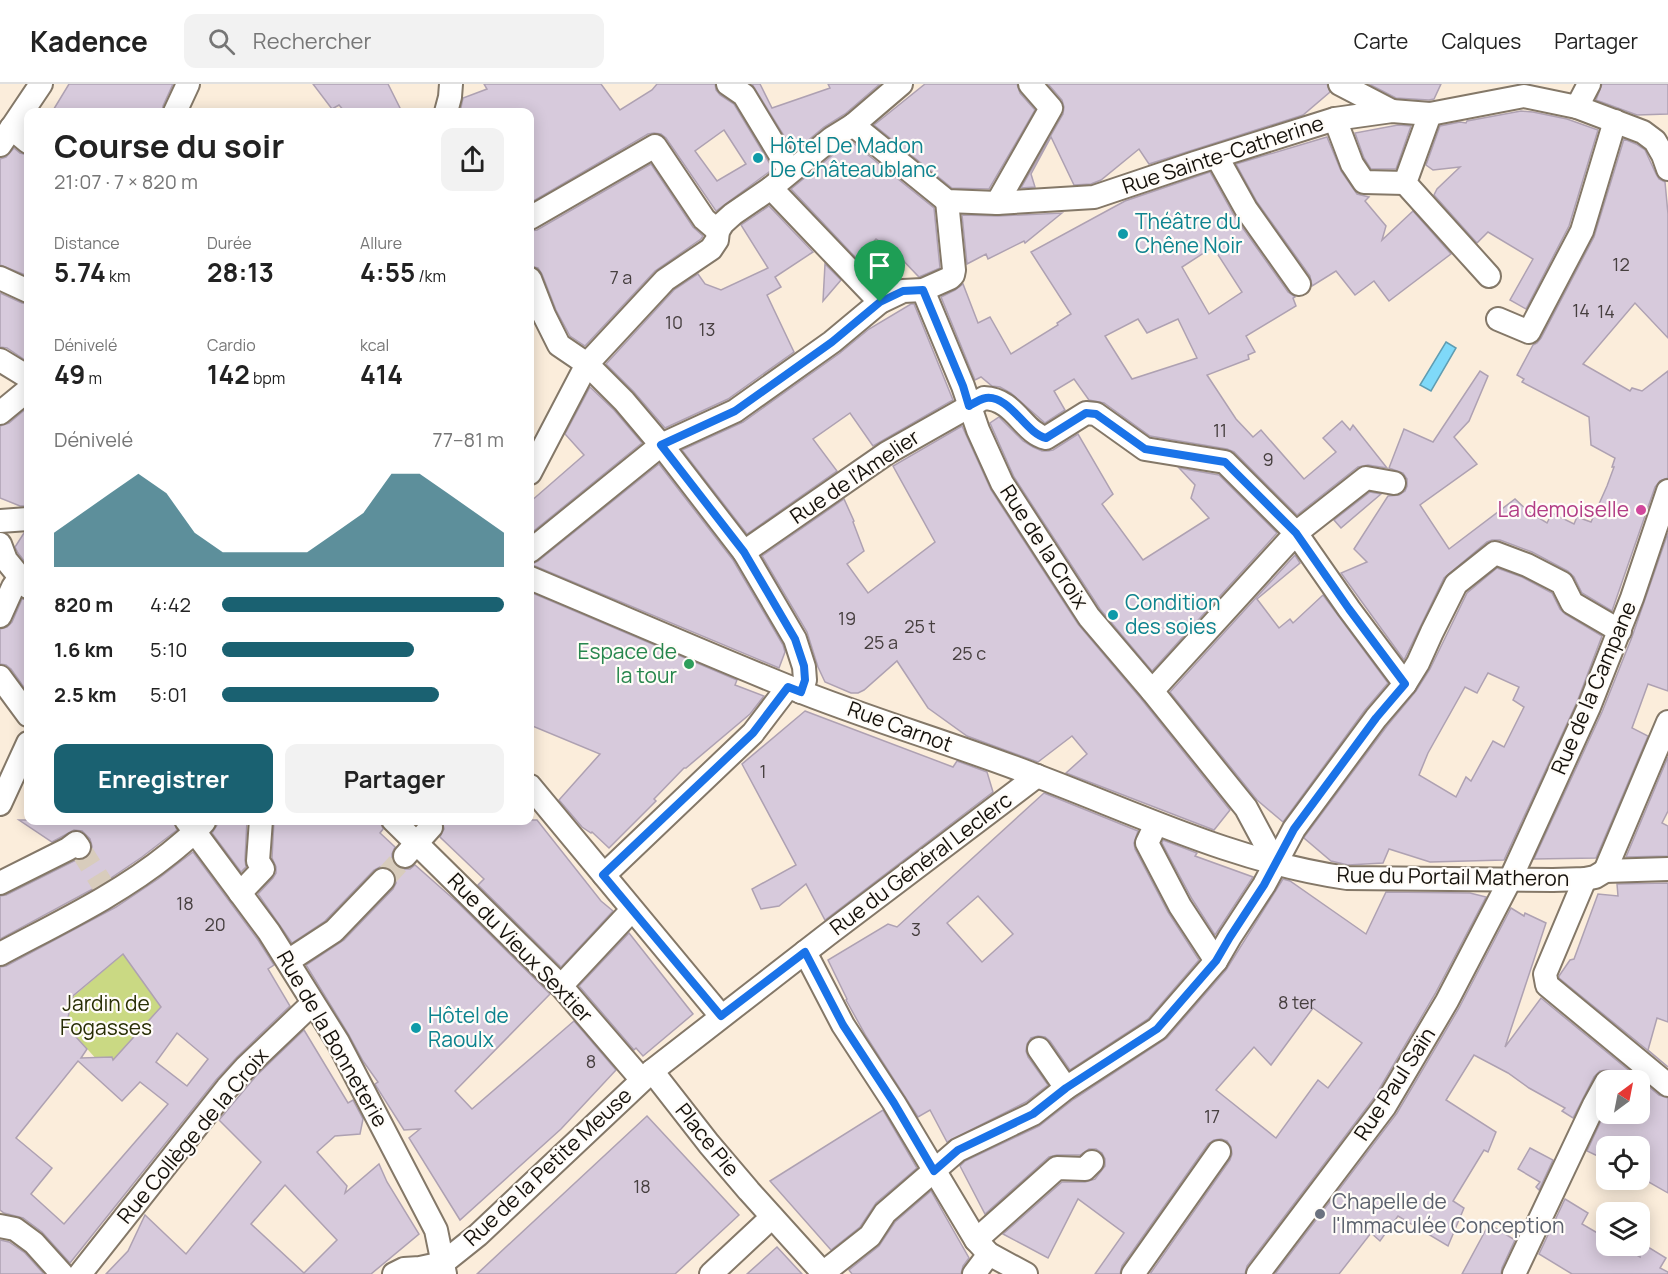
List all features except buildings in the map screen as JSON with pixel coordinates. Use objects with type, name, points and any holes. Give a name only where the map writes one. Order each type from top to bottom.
[{"type":"street","points":[[29,108],[41,84]]},
{"type":"street","points":[[177,108],[188,84]]},
{"type":"street","points":[[447,108],[451,84]]},
{"type":"street","points":[[728,84],[744,95],[790,171]]},
{"type":"street","points":[[534,465],[587,364],[665,280],[711,249],[723,223],[733,214],[771,188],[901,84]]},
{"type":"street","points":[[997,203],[1051,108],[1030,84]]},
{"type":"street","points":[[1340,84],[1392,111]]},
{"type":"street","points":[[1577,107],[1589,84]]},
{"type":"street","name":"Rue Sainte-Catherine","points":[[947,201],[997,203],[1094,197],[1335,119],[1392,111],[1430,114],[1522,90],[1577,107],[1643,132],[1655,141],[1668,169]]},
{"type":"street","points":[[1405,183],[1430,114]]},
{"type":"street","points":[[15,138],[24,119]]},
{"type":"street","points":[[1335,119],[1352,165],[1364,182],[1405,183],[1489,276]]},
{"type":"street","points":[[1498,319],[1529,332],[1582,231],[1615,121]]},
{"type":"street","points":[[534,548],[661,445],[735,411],[832,342],[880,302],[903,291],[923,290],[950,279],[954,270],[947,201],[853,124]]},
{"type":"street","points":[[534,216],[655,146],[704,219],[718,231]]},
{"type":"street","points":[[1217,157],[1246,209],[1299,284]]},
{"type":"street","points":[[771,188],[880,302]]},
{"type":"street","points":[[0,278],[24,288]]},
{"type":"street","name":"Rue de la Croix","points":[[923,290],[963,386],[978,430],[1002,483],[1089,617],[1246,808],[1276,864]]},
{"type":"street","points":[[534,295],[541,324],[559,345],[587,364],[624,401],[744,552],[795,639],[804,666],[805,680],[753,733],[603,875]]},
{"type":"street","points":[[0,360],[24,375]]},
{"type":"street","points":[[0,413],[24,393]]},
{"type":"street","name":"Rue de l'Amelier","points":[[744,552],[887,453],[984,398],[993,398],[1011,409],[1039,436],[1046,438],[1086,413],[1096,414],[1145,449],[1225,462],[1296,533]]},
{"type":"street","points":[[1152,691],[1296,533],[1366,478],[1394,483]]},
{"type":"street","name":"Rue de la Campane","points":[[1510,880],[1589,707],[1620,631],[1668,491]]},
{"type":"street","points":[[0,521],[24,519]]},
{"type":"street","points":[[1296,533],[1405,684]]},
{"type":"street","points":[[0,544],[6,560],[24,582],[13,587],[0,616]]},
{"type":"street","points":[[823,1273],[870,1236],[885,1213],[958,1150],[1033,1114],[1066,1088],[1157,1029],[1216,961],[1276,864],[1294,829],[1376,718],[1405,684],[1418,663],[1456,584],[1495,553],[1527,565],[1562,583],[1572,603],[1620,631]]},
{"type":"street","name":"Rue Carnot","points":[[534,580],[794,689],[1037,776],[1156,824],[1276,864]]},
{"type":"street","points":[[0,677],[24,710]]},
{"type":"street","points":[[1668,722],[1595,876],[1545,974],[1547,985],[1668,1084]]},
{"type":"street","points":[[0,804],[24,752]]},
{"type":"street","name":"Rue du Général Leclerc","points":[[721,1016],[1037,776]]},
{"type":"street","points":[[534,791],[721,1016]]},
{"type":"street","points":[[1156,824],[1147,843],[1180,906],[1216,961]]},
{"type":"street","points":[[0,954],[107,892],[135,880],[194,825]]},
{"type":"street","name":"Rue de la Bonneterie","points":[[196,825],[240,893],[269,932],[338,1042],[436,1230],[444,1268]]},
{"type":"street","points":[[240,893],[263,869],[258,861],[261,825]]},
{"type":"street","name":"Rue du Vieux Sextier","points":[[399,825],[647,1075]]},
{"type":"street","points":[[0,883],[76,843],[79,847]]},
{"type":"street","name":"Rue du Portail Matheron","points":[[1276,864],[1347,878],[1510,880],[1595,876],[1668,869]]},
{"type":"street","points":[[288,962],[334,931],[383,880]]},
{"type":"street","name":"Rue Paul Saïn","points":[[1258,1274],[1385,1106],[1447,1001],[1510,880]]},
{"type":"street","points":[[561,986],[632,910]]},
{"type":"street","points":[[805,952],[843,1025],[894,1103],[982,1247],[1026,1274]]},
{"type":"street","name":"Rue Collège de la Croix","points":[[80,1274],[227,1088],[313,1004]]},
{"type":"street","name":"Rue de la Petite Meuse","points":[[444,1268],[647,1075],[721,1016]]},
{"type":"street","points":[[1039,1049],[1066,1088]]},
{"type":"street","points":[[1615,1070],[1628,1053]]},
{"type":"street","name":"Place Pie","points":[[647,1075],[823,1273]]},
{"type":"street","points":[[1514,1274],[1596,1101]]},
{"type":"street","points":[[1132,1274],[1219,1152]]},
{"type":"street","points":[[974,1274],[982,1247],[1057,1168],[1085,1168],[1092,1161]]},
{"type":"street","points":[[711,1274],[768,1213]]},
{"type":"street","points":[[0,1226],[15,1229],[34,1243],[62,1274]]},
{"type":"street","points":[[394,1274],[404,1269],[444,1268]]},
{"type":"green space","name":"Jardin de Fogasses","points":[[123,954],[161,1007],[112,1062],[99,1062],[62,1021],[69,1015],[70,1009],[66,1003]]},
{"type":"water","points":[[1446,342],[1456,348],[1431,391],[1420,385]]},
{"type":"tunnel","points":[[79,847],[104,887]]},
{"type":"tunnel","points":[[383,880],[405,856]]},
{"type":"place","name":"Hôtel De Madon De Châteaublanc","points":[[758,158]]},
{"type":"place","name":"Théâtre du Chêne Noir","points":[[1123,234]]},
{"type":"place","name":"La demoiselle","points":[[1641,510]]},
{"type":"place","name":"Condition des soies","points":[[1113,615]]},
{"type":"place","name":"Espace de la tour","points":[[689,664]]},
{"type":"place","name":"Hôtel de Raoulx","points":[[416,1028]]},
{"type":"place","name":"Chapelle de l'Immaculée Conception","points":[[1320,1214]]},
{"type":"route","points":[[923,290],[969,406],[984,398],[993,398],[1011,409],[1039,436],[1046,438],[1086,413],[1096,414],[1145,449],[1225,462],[1296,533],[1405,684],[1376,718],[1294,829],[1264,885],[1216,961],[1157,1029],[1066,1088],[1033,1114],[958,1150],[934,1171],[894,1103],[843,1025],[805,952],[721,1016],[603,875],[753,733],[788,687],[801,692],[805,680],[804,666],[795,639],[744,552],[661,445],[735,411],[832,342],[880,302],[903,291],[923,290]]}]
